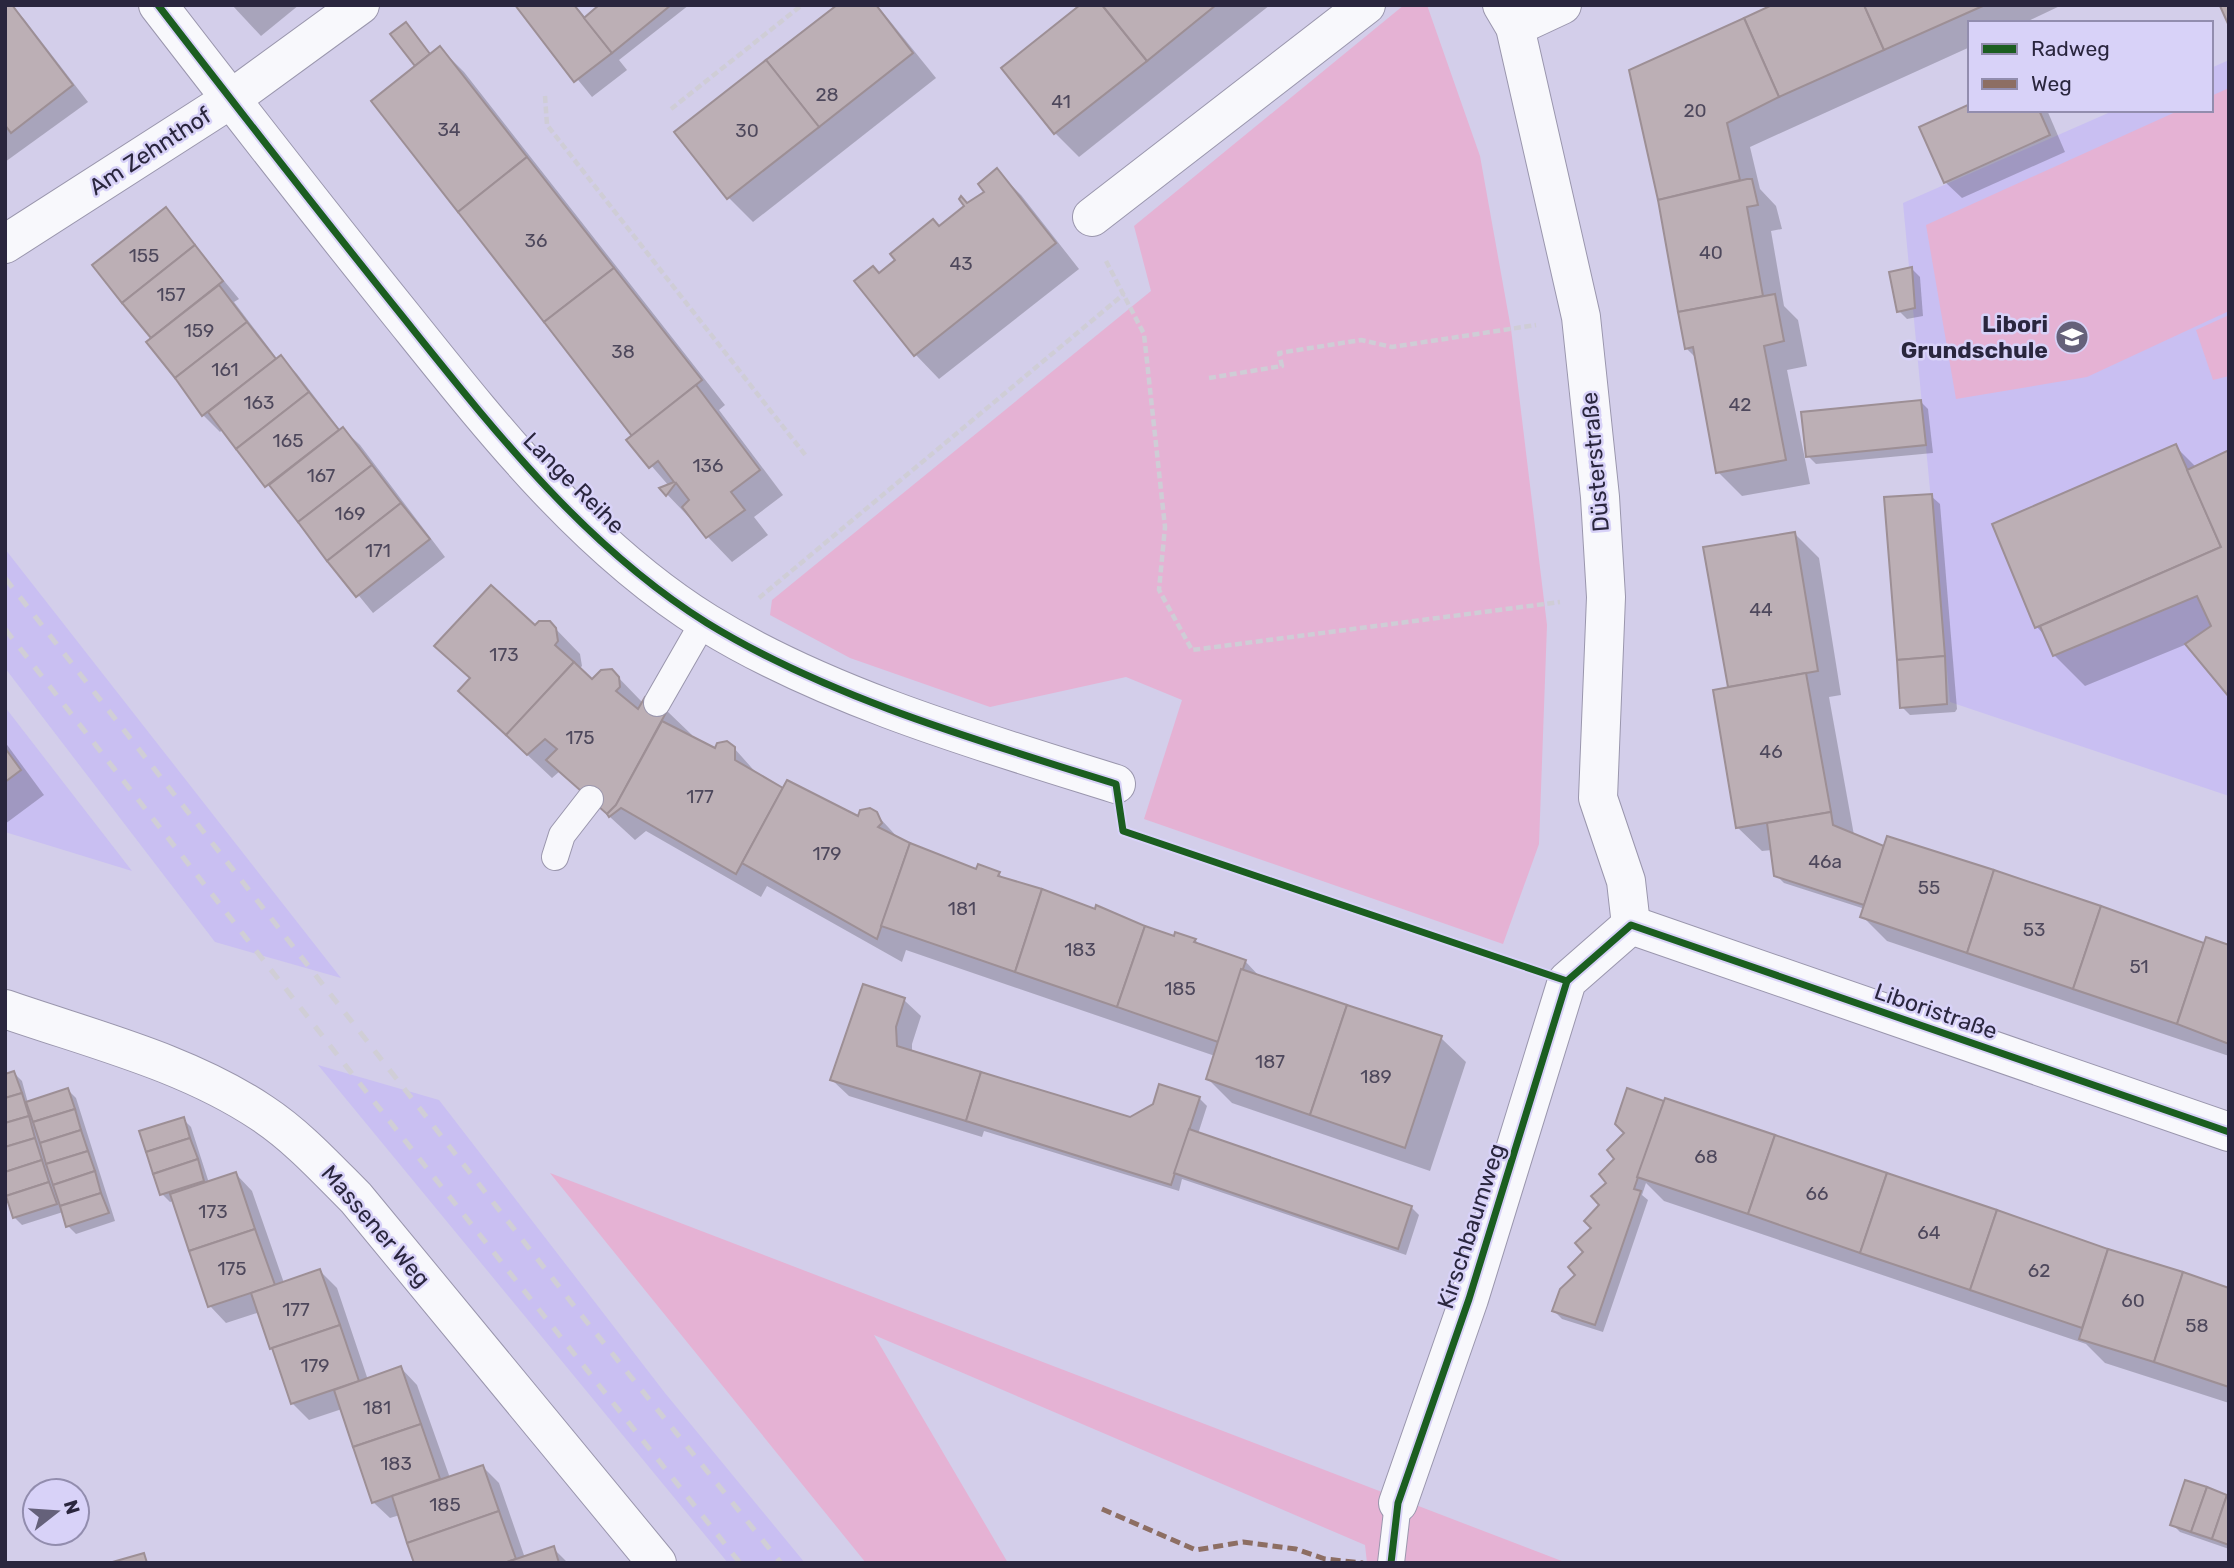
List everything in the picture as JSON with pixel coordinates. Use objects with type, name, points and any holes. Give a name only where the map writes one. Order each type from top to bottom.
[{"type":"street","name":"Lange Reihe","points":[[158,5],[453,380],[537,478],[582,523],[652,582],[713,627],[842,692],[1116,783]]},
{"type":"street","name":"Am Zehnthof","points":[[5,244],[230,99],[360,5]]},
{"type":"street","points":[[1092,217],[1366,5]]},
{"type":"street","points":[[1509,16],[1562,5]]},
{"type":"street","name":"Düsterstraße","points":[[1509,16],[1581,317],[1600,497],[1606,597],[1598,798],[1626,881],[1631,925]]},
{"type":"street","name":"Liboristraße","points":[[1631,925],[2229,1132]]},
{"type":"street","name":"Kirschbaumweg","points":[[1398,1503],[1469,1299],[1567,981],[1631,925]]},
{"type":"street","name":"Massener Weg","points":[[5,1009],[153,1060],[210,1084],[262,1112],[303,1145],[356,1198],[657,1563]]},
{"type":"lane","points":[[657,703],[713,627]]},
{"type":"lane","points":[[555,857],[562,835],[590,799]]},
{"type":"lane","name":"Kirschbaumweg","points":[[1391,1563],[1398,1503]]},
{"type":"path","points":[[671,109],[802,5]]},
{"type":"path","points":[[545,96],[547,125],[806,456]]},
{"type":"path","points":[[1092,217],[1104,257],[1144,334],[1165,527],[1159,590],[1192,650],[1606,597]]},
{"type":"path","points":[[713,627],[767,590],[1124,294]]},
{"type":"path","points":[[1209,378],[1282,366],[1279,353],[1362,340],[1392,347],[1581,317]]},
{"type":"shaded area","points":[[1404,5],[1427,5],[1480,156],[1511,329],[1547,625],[1539,844],[1503,944],[1144,819],[1182,700],[1126,677],[990,707],[850,658],[770,615],[772,600],[1151,291],[1134,226]]},
{"type":"shaded area","name":"Libori Grundschule","points":[[2229,60],[2229,796],[1950,702],[1903,203],[2110,112],[2213,112],[2213,67]]},
{"type":"shaded area","points":[[2229,88],[2229,311],[2087,377],[1956,399],[1926,225],[2176,112],[2213,112],[2213,95]]},
{"type":"shaded area","points":[[2229,315],[2229,376],[2213,380],[2196,330]]},
{"type":"shaded area","points":[[5,549],[341,978],[215,942],[5,668]]},
{"type":"shaded area","points":[[5,707],[132,871],[5,832]]},
{"type":"shaded area","points":[[318,1065],[439,1100],[665,1393],[805,1563],[728,1563]]},
{"type":"shaded area","points":[[550,1173],[1567,1563],[1367,1563],[1365,1545],[874,1335],[1008,1563],[866,1563]]},
{"type":"building","points":[[5,5],[12,5],[73,85],[11,133],[5,125]]},
{"type":"building","points":[[515,5],[574,5],[612,53],[574,82]]},
{"type":"building","points":[[599,5],[671,5],[612,53],[584,18]]},
{"type":"building","points":[[837,5],[876,5],[913,53],[819,127],[766,60]]},
{"type":"building","points":[[1080,5],[1102,5],[1147,61],[1054,134],[1001,68]]},
{"type":"building","points":[[1102,5],[1216,5],[1147,61]]},
{"type":"building","points":[[1772,5],[1864,5],[1884,50],[1779,97],[1744,18]]},
{"type":"building","points":[[1864,5],[1985,5],[1884,50]]},
{"type":"building","points":[[2229,5],[2229,26],[2220,6]]},
{"type":"building","points":[[1744,18],[1779,97],[1727,123],[1740,180],[1658,200],[1629,70]]},
{"type":"building","points":[[406,22],[430,54],[415,66],[390,34]]},
{"type":"building","points":[[440,46],[527,157],[458,212],[371,101]]},
{"type":"building","points":[[766,60],[819,127],[727,199],[674,132]]},
{"type":"building","points":[[1968,105],[1968,112],[2040,112],[2050,135],[1944,183],[1919,127]]},
{"type":"building","points":[[527,157],[614,268],[544,322],[458,212]]},
{"type":"building","points":[[997,168],[1056,243],[914,356],[854,281],[873,266],[879,273],[895,260],[890,254],[933,219],[939,226],[964,206],[959,199],[961,196],[967,203],[984,192],[978,184]]},
{"type":"building","points":[[1752,179],[1758,205],[1747,207],[1763,296],[1678,312],[1658,200]]},
{"type":"building","points":[[166,207],[195,245],[122,303],[92,265]]},
{"type":"building","points":[[195,245],[223,281],[151,338],[122,303]]},
{"type":"building","points":[[1912,267],[1915,308],[1897,312],[1889,272]]},
{"type":"building","points":[[614,268],[702,380],[632,436],[544,322]]},
{"type":"building","points":[[219,285],[247,322],[175,378],[146,342]]},
{"type":"building","points":[[1775,294],[1784,341],[1764,346],[1786,460],[1716,473],[1693,347],[1685,349],[1678,312]]},
{"type":"building","points":[[247,322],[276,359],[202,416],[175,378]]},
{"type":"building","points":[[281,355],[309,392],[236,449],[208,412]]},
{"type":"building","points":[[696,385],[760,470],[731,492],[745,510],[706,538],[682,507],[689,500],[676,483],[666,496],[659,488],[674,482],[658,461],[649,468],[626,440]]},
{"type":"building","points":[[309,392],[339,430],[265,487],[236,449]]},
{"type":"building","points":[[1921,400],[1926,445],[1806,457],[1801,412]]},
{"type":"building","points":[[343,427],[372,465],[298,522],[269,485]]},
{"type":"building","points":[[2176,444],[2221,547],[2035,628],[1992,524]]},
{"type":"building","points":[[2229,450],[2229,697],[2185,644],[2211,626],[2197,596],[2053,656],[2040,626],[2221,547],[2187,470]]},
{"type":"building","points":[[372,465],[401,503],[327,561],[298,522]]},
{"type":"building","points":[[1932,494],[1945,656],[1897,660],[1884,497]]},
{"type":"building","points":[[401,503],[430,539],[356,597],[327,561]]},
{"type":"building","points":[[1795,532],[1818,671],[1728,687],[1703,547]]},
{"type":"building","points":[[491,585],[535,625],[539,621],[550,621],[556,628],[558,641],[555,645],[574,662],[506,735],[458,691],[470,678],[434,646]]},
{"type":"building","points":[[1945,656],[1947,704],[1900,708],[1897,660]]},
{"type":"building","points":[[574,662],[592,679],[601,670],[612,669],[619,677],[620,687],[616,691],[638,709],[645,697],[668,709],[616,805],[607,814],[546,760],[557,749],[545,739],[527,755],[506,735]]},
{"type":"building","points":[[1806,673],[1831,812],[1736,828],[1713,690]]},
{"type":"building","points":[[662,721],[715,748],[717,743],[727,741],[735,747],[735,760],[783,788],[736,874],[621,808],[609,817],[607,814],[616,805]]},
{"type":"building","points":[[5,748],[21,770],[5,782]]},
{"type":"building","points":[[787,780],[858,816],[860,810],[870,808],[877,812],[882,823],[878,827],[910,843],[877,939],[742,863]]},
{"type":"building","points":[[1831,812],[1833,825],[1884,846],[1864,905],[1774,876],[1767,823]]},
{"type":"building","points":[[1887,836],[1994,870],[1967,953],[1860,917]]},
{"type":"building","points":[[910,843],[976,869],[978,864],[1000,872],[998,876],[1042,889],[1015,972],[881,926]]},
{"type":"building","points":[[1994,870],[2101,906],[2073,989],[1967,953]]},
{"type":"building","points":[[1042,889],[1095,909],[1096,905],[1145,926],[1117,1007],[1015,972]]},
{"type":"building","points":[[2101,906],[2204,943],[2177,1024],[2073,989]]},
{"type":"building","points":[[1145,926],[1174,936],[1175,932],[1196,939],[1194,942],[1246,960],[1218,1042],[1117,1007]]},
{"type":"building","points":[[2206,937],[2229,945],[2229,1044],[2177,1024]]},
{"type":"building","points":[[1241,969],[1347,1005],[1310,1115],[1206,1079]]},
{"type":"building","points":[[863,984],[905,998],[896,1027],[897,1046],[981,1072],[966,1121],[830,1080]]},
{"type":"building","points":[[1347,1005],[1442,1036],[1405,1148],[1310,1115]]},
{"type":"building","points":[[14,1071],[22,1093],[5,1098],[5,1074]]},
{"type":"building","points":[[981,1072],[1130,1117],[1153,1104],[1159,1084],[1200,1097],[1171,1185],[966,1121]]},
{"type":"building","points":[[68,1088],[75,1109],[33,1122],[26,1102]]},
{"type":"building","points":[[1627,1088],[1664,1101],[1634,1189],[1641,1191],[1595,1325],[1552,1311],[1560,1289],[1575,1275],[1568,1267],[1583,1252],[1575,1243],[1591,1228],[1584,1221],[1599,1205],[1591,1196],[1606,1183],[1599,1174],[1614,1159],[1607,1150],[1624,1133],[1615,1124]]},
{"type":"building","points":[[22,1093],[29,1116],[5,1123],[5,1098]]},
{"type":"building","points":[[1665,1098],[1775,1135],[1748,1214],[1637,1177]]},
{"type":"building","points":[[75,1109],[81,1130],[40,1143],[33,1122]]},
{"type":"building","points":[[29,1116],[35,1138],[5,1147],[5,1123]]},
{"type":"building","points":[[184,1117],[190,1138],[146,1152],[139,1131]]},
{"type":"building","points":[[1189,1129],[1412,1206],[1398,1249],[1174,1173]]},
{"type":"building","points":[[81,1130],[88,1151],[46,1164],[40,1143]]},
{"type":"building","points":[[1775,1135],[1887,1173],[1860,1253],[1748,1214]]},
{"type":"building","points":[[35,1138],[42,1160],[5,1172],[5,1147]]},
{"type":"building","points":[[190,1138],[198,1159],[153,1174],[146,1152]]},
{"type":"building","points":[[88,1151],[95,1171],[53,1185],[46,1164]]},
{"type":"building","points":[[198,1159],[204,1181],[160,1195],[153,1174]]},
{"type":"building","points":[[42,1160],[49,1182],[6,1196],[5,1172]]},
{"type":"building","points":[[95,1171],[101,1193],[60,1206],[53,1185]]},
{"type":"building","points":[[236,1172],[255,1229],[189,1251],[170,1194]]},
{"type":"building","points":[[1887,1173],[1997,1210],[1970,1290],[1860,1253]]},
{"type":"building","points":[[49,1182],[57,1204],[13,1218],[6,1196]]},
{"type":"building","points":[[101,1193],[109,1213],[66,1227],[60,1206]]},
{"type":"building","points":[[1997,1210],[2108,1249],[2082,1328],[1970,1290]]},
{"type":"building","points":[[255,1229],[275,1285],[208,1307],[189,1251]]},
{"type":"building","points":[[2108,1249],[2183,1272],[2154,1362],[2079,1339]]},
{"type":"building","points":[[320,1269],[340,1325],[270,1349],[251,1293]]},
{"type":"building","points":[[2183,1272],[2229,1288],[2229,1387],[2154,1362]]},
{"type":"building","points":[[340,1325],[359,1381],[291,1404],[272,1348]]},
{"type":"building","points":[[401,1366],[421,1424],[353,1447],[334,1390]]},
{"type":"building","points":[[421,1424],[440,1479],[372,1503],[353,1447]]},
{"type":"building","points":[[483,1465],[499,1511],[407,1543],[392,1496]]},
{"type":"building","points":[[2185,1480],[2207,1487],[2191,1532],[2170,1525]]},
{"type":"building","points":[[2207,1487],[2227,1495],[2212,1539],[2191,1532]]},
{"type":"building","points":[[2229,1495],[2229,1545],[2212,1539]]},
{"type":"building","points":[[499,1511],[516,1559],[504,1563],[414,1563],[407,1543]]},
{"type":"building","points":[[554,1546],[559,1563],[504,1563],[516,1559]]},
{"type":"building","points":[[144,1553],[147,1563],[109,1563]]},
{"type":"railway","points":[[5,578],[582,1316],[781,1563]]},
{"type":"railway","points":[[5,629],[353,1075],[740,1563]]},
{"type":"marked path","points":[[1102,1509],[1196,1550],[1243,1542],[1296,1549],[1325,1559],[1363,1563]]},
{"type":"cycle path","points":[[158,5],[341,240],[506,443],[581,522],[663,593],[707,623],[754,649],[854,695],[906,716],[1116,784],[1123,831],[1567,981]]},
{"type":"cycle path","points":[[1391,1563],[1398,1503],[1469,1299],[1567,981],[1631,925],[2229,1132]]},
{"type":"place","name":"Libori Grundschule","points":[[2072,337]]}]
